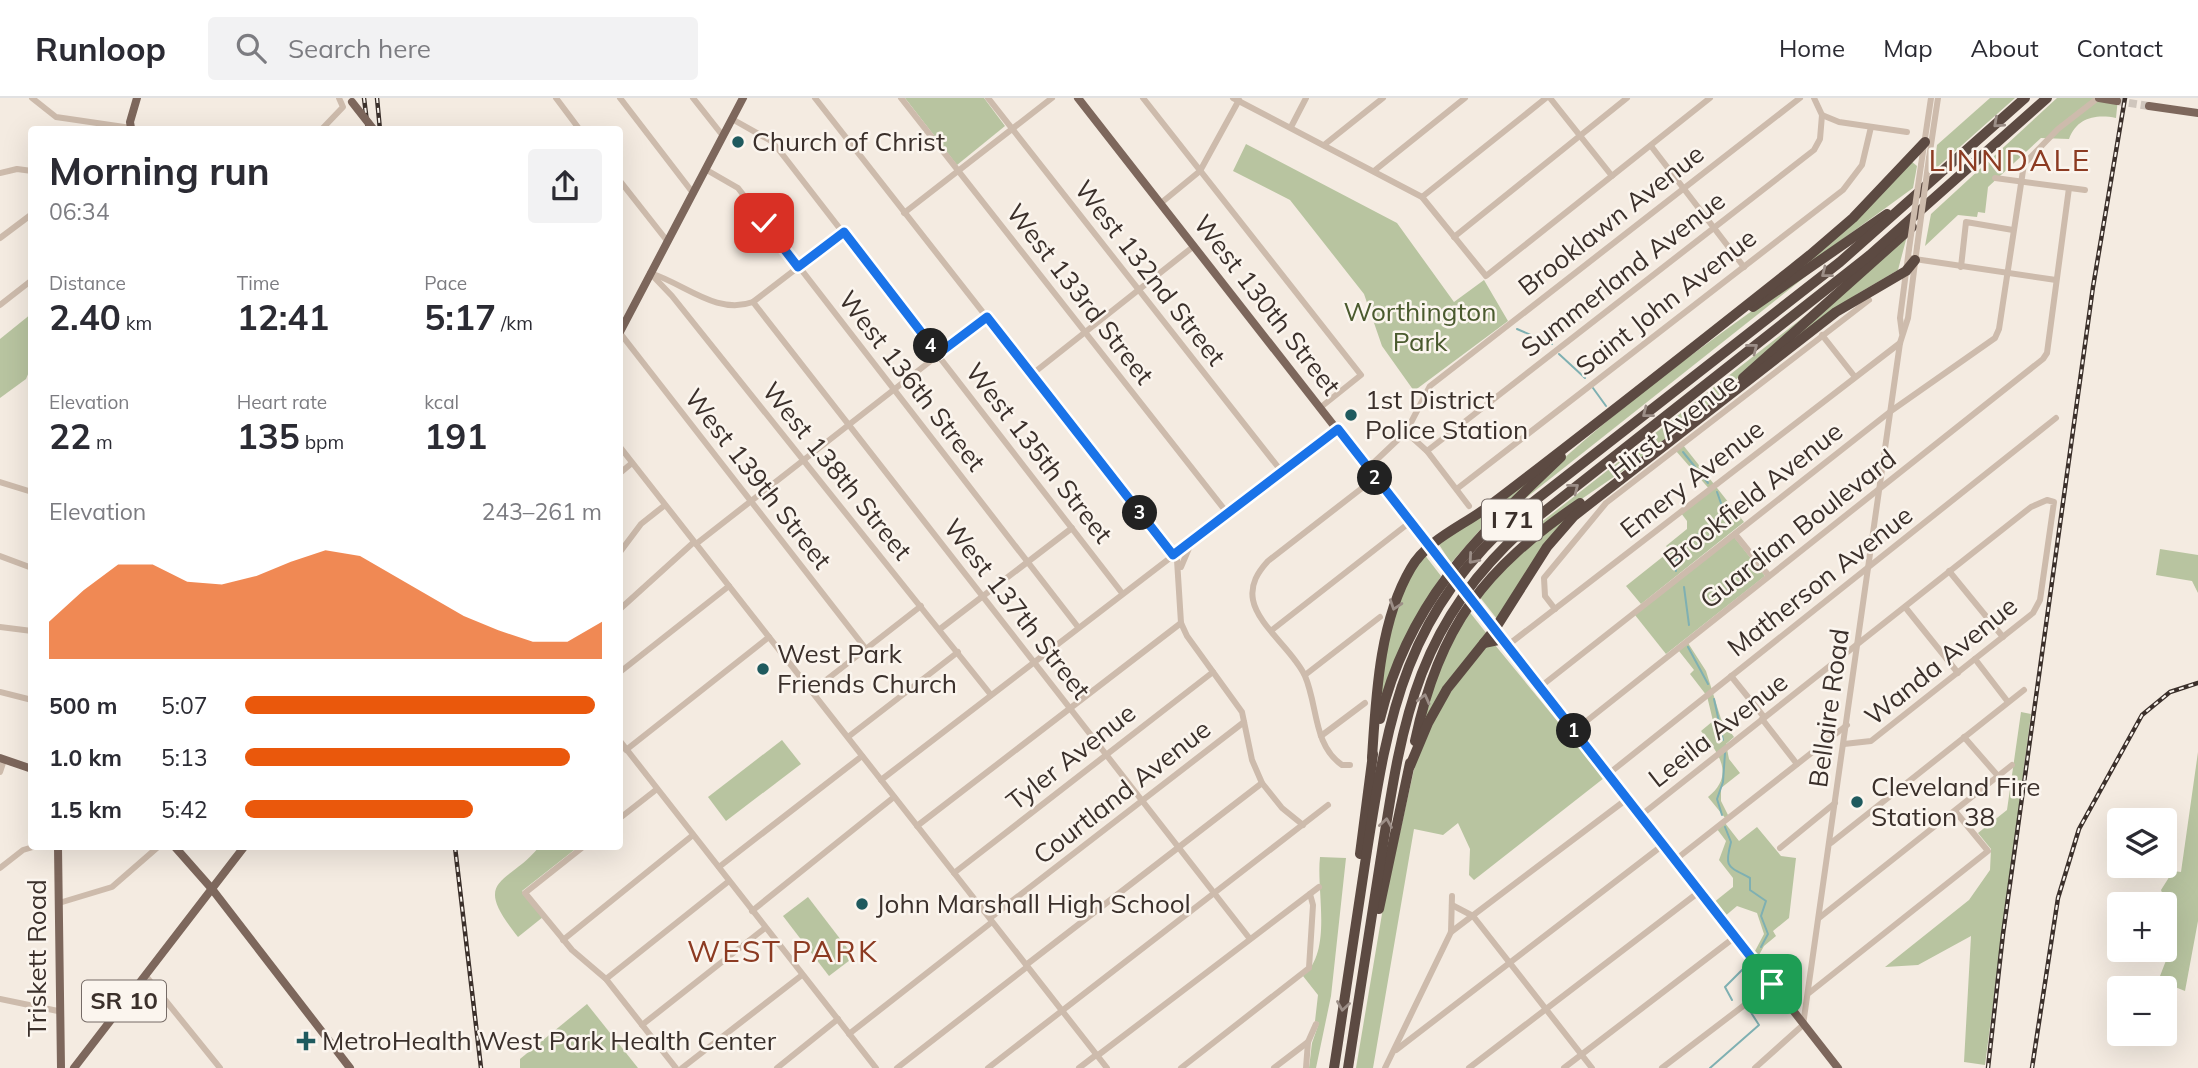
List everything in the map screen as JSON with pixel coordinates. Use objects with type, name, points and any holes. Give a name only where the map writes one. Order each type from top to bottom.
[{"type":"highway","name":"I 71","points":[[1334,1068],[1381,759],[1392,710],[1421,636],[1462,572],[1524,509],[1840,261],[2025,98]]},
{"type":"highway","name":"I 71","points":[[1348,1068],[1396,756],[1406,712],[1431,648],[1472,583],[1531,522],[1841,279],[2047,98]]},
{"type":"highway","points":[[1350,965],[1376,710],[1391,617],[1406,577],[1428,546],[1473,519],[1831,238],[1925,142]]},
{"type":"highway","points":[[1695,347],[1851,241],[1970,148]]},
{"type":"highway","points":[[1907,161],[1925,162]]},
{"type":"highway","points":[[1701,416],[1902,236],[1976,162]]},
{"type":"highway","points":[[1410,766],[1440,701],[1495,629],[1547,547],[1564,526],[1701,416],[1854,300],[1906,271],[1911,259]]},
{"type":"highway","points":[[1879,285],[1894,280],[1905,283]]},
{"type":"highway","points":[[1372,758],[1394,672],[1436,590],[1485,530],[1591,427]]},
{"type":"highway","points":[[1360,988],[1431,674],[1458,622],[1485,584],[1535,535],[1662,447]]},
{"type":"highway","points":[[1484,643],[1506,642]]},
{"type":"main road","points":[[132,126],[138,98]]},
{"type":"main road","points":[[623,326],[743,98]]},
{"type":"main road","name":"West 130th Street","points":[[1078,98],[1838,1068]]},
{"type":"main road","points":[[2099,98],[2117,101]]},
{"type":"main road","points":[[351,100],[371,126]]},
{"type":"main road","points":[[2149,106],[2198,113]]},
{"type":"main road","points":[[2,759],[28,768]]},
{"type":"main road","name":"Triskett Road","points":[[58,850],[60,1064]]},
{"type":"main road","points":[[178,850],[212,889],[350,1068]]},
{"type":"main road","name":"SR 10","points":[[74,1068],[242,850]]},
{"type":"main road","points":[[60,1064],[74,1068]]},
{"type":"street","points":[[32,98],[55,117],[112,126]]},
{"type":"street","points":[[325,126],[341,112],[343,107],[339,98]]},
{"type":"street","points":[[556,98],[577,126]]},
{"type":"street","points":[[620,98],[693,193]]},
{"type":"street","points":[[693,98],[723,136]]},
{"type":"street","points":[[814,98],[1173,555],[1180,568]]},
{"type":"street","name":"West 133rd Street","points":[[901,98],[1228,514]]},
{"type":"street","name":"West 132nd Street","points":[[988,98],[1283,472]]},
{"type":"street","points":[[904,213],[1052,98]]},
{"type":"street","points":[[1143,98],[1361,375],[1321,407]]},
{"type":"street","points":[[1292,127],[1306,98]]},
{"type":"street","points":[[1324,145],[1383,98]]},
{"type":"street","points":[[1374,171],[1465,98]]},
{"type":"street","points":[[1422,197],[1548,98],[1612,176]]},
{"type":"street","points":[[1454,237],[1627,98]]},
{"type":"street","points":[[1161,204],[1200,171],[1237,99],[1422,197],[1486,276],[1710,98]]},
{"type":"street","name":"Brooklawn Avenue","points":[[1368,468],[1406,432],[1430,386],[1800,98]]},
{"type":"street","points":[[1814,98],[1822,115],[1839,122],[1907,132]]},
{"type":"street","name":"Bellaire Road","points":[[1925,162],[1931,98]]},
{"type":"street","name":"Bellaire Road","points":[[1804,1025],[1900,343],[1908,318],[1911,259],[1925,162],[1938,98]]},
{"type":"street","points":[[2007,273],[2020,181],[2029,155],[2099,98]]},
{"type":"street","name":"Summerland Avenue","points":[[1427,451],[1814,150],[1820,139],[1822,115]]},
{"type":"street","name":"West 135th Street","points":[[732,119],[771,141],[1122,593]]},
{"type":"street","name":"Saint John Avenue","points":[[1458,488],[1843,190],[1862,165],[1871,127]]},
{"type":"street","points":[[1651,146],[1744,267]]},
{"type":"street","points":[[0,173],[18,169],[28,170]]},
{"type":"street","name":"West 136th Street","points":[[705,169],[738,188],[1078,628]]},
{"type":"street","points":[[1995,178],[2084,190]]},
{"type":"street","points":[[623,185],[668,242]]},
{"type":"street","points":[[1911,259],[2056,280],[2069,188]]},
{"type":"street","points":[[0,239],[28,217]]},
{"type":"street","points":[[1961,267],[1966,222],[2013,230]]},
{"type":"street","points":[[650,274],[733,307],[753,302],[844,232]]},
{"type":"street","points":[[1031,375],[1194,246]]},
{"type":"street","name":"Bellaire Road","points":[[1902,333],[1899,327],[1906,271]]},
{"type":"street","name":"Brookfield Avenue","points":[[1540,687],[1891,411],[1994,339],[1999,329],[2007,273]]},
{"type":"street","name":"West 138th Street","points":[[650,274],[991,695]]},
{"type":"street","name":"Guardian Boulevard","points":[[1574,731],[2045,356],[2056,280]]},
{"type":"street","points":[[0,305],[28,283]]},
{"type":"street","name":"Hirst Avenue","points":[[1555,609],[1545,596],[1544,578],[1600,508],[1869,300]]},
{"type":"street","name":"West 137th Street","points":[[753,302],[1250,939]]},
{"type":"street","points":[[623,606],[695,543],[987,317]]},
{"type":"street","points":[[1822,335],[1855,377]]},
{"type":"street","name":"West 139th Street","points":[[623,336],[866,649]]},
{"type":"street","name":"Emery Avenue","points":[[1506,642],[1555,609],[1900,343]]},
{"type":"street","name":"Matherson Avenue","points":[[1607,775],[2056,418]]},
{"type":"street","points":[[881,780],[1338,429]]},
{"type":"street","points":[[1406,432],[1427,451],[1458,488],[1469,506]]},
{"type":"street","points":[[623,451],[1107,1068]]},
{"type":"street","points":[[623,470],[632,463]]},
{"type":"street","points":[[1350,765],[1334,760],[1321,736],[1305,675],[1252,598],[1259,571],[1375,478]]},
{"type":"street","points":[[0,482],[28,491]]},
{"type":"street","name":"Leeila Avenue","points":[[1640,816],[2031,507],[2047,500],[2054,502]]},
{"type":"street","name":"Wanda Avenue","points":[[1844,744],[1871,741],[2003,638],[2038,606],[2054,502]]},
{"type":"street","points":[[623,548],[641,524],[665,505]]},
{"type":"street","points":[[1272,630],[1409,523]]},
{"type":"street","points":[[940,629],[1072,528]]},
{"type":"street","points":[[1735,534],[1769,576]]},
{"type":"street","points":[[1193,540],[1180,568],[1181,623],[1191,644],[1236,702],[1244,722],[1252,760],[1262,783],[1282,808],[1303,825]]},
{"type":"street","points":[[0,556],[28,566]]},
{"type":"street","points":[[1949,571],[2003,638]]},
{"type":"street","points":[[623,670],[729,586]]},
{"type":"street","points":[[812,691],[920,606]]},
{"type":"street","points":[[1905,607],[1958,673]]},
{"type":"street","points":[[1305,675],[1380,617]]},
{"type":"street","points":[[917,826],[1181,623]]},
{"type":"street","points":[[0,627],[28,630]]},
{"type":"street","points":[[626,750],[769,637]]},
{"type":"street","points":[[848,737],[958,652]]},
{"type":"street","points":[[1975,659],[2008,702]]},
{"type":"street","name":"Tyler Avenue","points":[[954,873],[1213,672]]},
{"type":"street","points":[[1731,676],[1797,764]]},
{"type":"street","points":[[1831,844],[2024,690]]},
{"type":"street","points":[[0,692],[28,700]]},
{"type":"street","points":[[1321,736],[1365,703]]},
{"type":"street","name":"Courtland Avenue","points":[[849,1034],[1244,722]]},
{"type":"street","points":[[1675,860],[1847,724]]},
{"type":"street","points":[[1964,737],[1998,776]]},
{"type":"street","points":[[623,746],[876,1068]]},
{"type":"street","points":[[719,867],[862,756]]},
{"type":"street","points":[[0,772],[2,759]]},
{"type":"street","points":[[1819,918],[2012,765]]},
{"type":"street","points":[[897,1068],[1262,783]]},
{"type":"street","points":[[623,816],[657,789]]},
{"type":"street","points":[[752,911],[894,797]]},
{"type":"street","points":[[1451,932],[1626,799]]},
{"type":"street","points":[[1780,848],[1835,803]]},
{"type":"street","points":[[988,1068],[1328,805]]},
{"type":"street","points":[[1809,993],[1988,851],[1955,811]]},
{"type":"street","points":[[563,940],[693,835]]},
{"type":"street","points":[[1396,1050],[1663,845]]},
{"type":"street","points":[[0,868],[28,848]]},
{"type":"street","points":[[59,903],[112,887],[155,850]]},
{"type":"street","points":[[579,850],[525,893],[563,940],[606,979],[676,1068]]},
{"type":"street","points":[[606,979],[729,881]]},
{"type":"street","points":[[1079,1068],[1319,887]]},
{"type":"street","points":[[1469,1068],[1699,891]]},
{"type":"street","points":[[1181,1068],[1309,968],[1313,905],[1310,894]]},
{"type":"street","points":[[1385,1068],[1451,932],[1452,896]]},
{"type":"street","points":[[1452,905],[1473,916],[1592,1068]]},
{"type":"street","points":[[642,1025],[765,928]]},
{"type":"street","points":[[1564,1068],[1735,937]]},
{"type":"street","points":[[145,975],[220,1068]]},
{"type":"street","points":[[682,1068],[802,975]]},
{"type":"street","points":[[1662,1068],[1772,984]]},
{"type":"street","points":[[1,998],[58,1011]]},
{"type":"street","points":[[777,1068],[838,1019]]},
{"type":"street","points":[[1306,1068],[1308,1042],[1316,1024]]},
{"type":"street","points":[[1408,1024],[1419,1032]]},
{"type":"street","points":[[1755,1068],[1804,1025]]},
{"type":"street","points":[[1274,1068],[1308,1042]]},
{"type":"green space","points":[[905,98],[984,98],[1005,126],[957,165]]},
{"type":"green space","points":[[1990,98],[2015,98],[1934,170],[1937,145]]},
{"type":"green space","points":[[2057,98],[2118,98],[2116,118],[2088,119],[2077,126],[2069,139],[2041,138],[1988,187],[1985,213],[1978,212],[1977,217],[1958,215],[1925,246],[1931,214]]},
{"type":"green space","name":"Worthington Park","points":[[1246,144],[1397,223],[1454,302],[1484,280],[1508,321],[1414,391],[1382,346],[1364,294],[1290,200],[1233,171]]},
{"type":"green space","points":[[1911,161],[1917,166],[1913,188],[1763,297]]},
{"type":"green space","points":[[1907,236],[1898,270],[1857,294],[1767,363]]},
{"type":"green space","points":[[1834,254],[1517,505],[1516,503],[1554,468],[1630,402],[1709,342]]},
{"type":"green space","points":[[28,316],[28,374],[26,379],[0,398],[0,339]]},
{"type":"green space","points":[[1805,316],[1704,409],[1640,459],[1532,533],[1530,531]]},
{"type":"green space","points":[[1683,445],[1744,522],[1641,604],[1626,586],[1670,551],[1666,546],[1687,529],[1687,521],[1681,513],[1711,491],[1676,451]]},
{"type":"green space","points":[[1547,466],[1479,531],[1451,563],[1438,543]]},
{"type":"green space","points":[[1592,498],[1565,521],[1497,619],[1479,596],[1508,561]]},
{"type":"green space","points":[[1734,537],[1765,576],[1666,654],[1635,615]]},
{"type":"green space","points":[[2160,549],[2198,555],[2198,593],[2192,581],[2156,575]]},
{"type":"green space","points":[[1424,554],[1441,576],[1404,639],[1379,707],[1388,637],[1401,594]]},
{"type":"green space","points":[[1468,610],[1487,634],[1423,727],[1427,694]]},
{"type":"green space","points":[[1688,643],[1706,671],[1721,719],[1734,737],[1726,744],[1729,759],[1740,773],[1721,788],[1721,801],[1729,817],[1726,819],[1708,797],[1716,789],[1723,772],[1718,755],[1701,731],[1713,721],[1707,696],[1690,674],[1694,670],[1679,651]]},
{"type":"green space","points":[[1495,645],[1604,778],[1474,880],[1469,875],[1470,849],[1458,823],[1443,835],[1414,829],[1373,1068],[1356,1068],[1383,908],[1417,756],[1442,704],[1484,647]]},
{"type":"green space","points":[[2021,712],[2031,714],[1985,1065],[1964,1062],[1971,936],[1918,965],[1885,967],[1969,900],[1990,870],[1991,849],[1978,833],[2007,810]]},
{"type":"green space","points":[[782,740],[801,764],[726,821],[708,797]]},
{"type":"green space","points":[[2198,752],[2198,921],[2185,991],[2177,988],[2177,976],[2160,976],[2165,962],[2177,962],[2177,892],[2161,890],[2169,878],[2177,878],[2177,872],[2181,872]]},
{"type":"green space","points":[[1725,823],[1739,841],[1757,827],[1781,856],[1796,858],[1789,918],[1773,931],[1776,936],[1764,946],[1759,955],[1755,951],[1764,934],[1757,913],[1737,906],[1724,917],[1713,903],[1733,887],[1733,878],[1719,860],[1726,841],[1717,829]]},
{"type":"green space","points":[[536,850],[574,850],[522,891],[543,917],[518,937],[504,918],[495,892],[506,877]]},
{"type":"green space","points":[[1320,857],[1346,858],[1331,996],[1316,1068],[1309,1068],[1312,1043],[1319,1023],[1315,1021],[1318,995],[1303,976],[1318,952],[1321,937]]},
{"type":"green space","points":[[808,897],[854,957],[829,976],[783,916]]},
{"type":"green space","points":[[587,1004],[638,1068],[520,1068],[520,1059]]},
{"type":"waterway","points":[[1517,329],[1552,344]]},
{"type":"waterway","points":[[1559,354],[1585,378]]},
{"type":"waterway","points":[[1593,388],[1606,406]]},
{"type":"waterway","points":[[1683,452],[1708,483]]},
{"type":"waterway","points":[[1676,571],[1680,552],[1710,525],[1723,509],[1717,492]]},
{"type":"waterway","points":[[1684,587],[1689,625]]},
{"type":"waterway","points":[[1688,647],[1708,684]]},
{"type":"waterway","points":[[1714,699],[1723,740]]},
{"type":"waterway","points":[[1722,815],[1717,799],[1723,782],[1725,753]]},
{"type":"waterway","points":[[1725,827],[1731,842],[1728,862],[1750,878],[1750,890],[1766,901],[1761,916],[1768,934],[1761,947]]},
{"type":"waterway","points":[[1732,1000],[1725,987],[1746,966]]},
{"type":"waterway","points":[[1710,1068],[1759,1025],[1750,1011]]},
{"type":"tunnel","points":[[2117,101],[2149,106]]},
{"type":"railway","points":[[364,98],[368,126]]},
{"type":"railway","points":[[377,98],[380,126]]},
{"type":"railway","points":[[1988,1068],[2003,934],[2093,287],[2125,98]]},
{"type":"railway","points":[[2032,1068],[2058,898],[2079,829],[2142,715],[2170,692],[2198,683]]},
{"type":"railway","points":[[455,850],[481,1068]]},
{"type":"place","name":"Church of Christ","points":[[738,142]]},
{"type":"place","name":"1st District Police Station","points":[[1351,415]]},
{"type":"place","name":"West Park Friends Church","points":[[763,669]]},
{"type":"place","name":"Cleveland Fire Station 38","points":[[1857,802]]},
{"type":"place","name":"John Marshall High School","points":[[862,904]]},
{"type":"place","name":"MetroHealth West Park Health Center","points":[[306,1041]]},
{"type":"district","name":"LINNDALE","points":[[2010,161]]},
{"type":"district","name":"WEST PARK","points":[[783,952]]},
{"type":"route","points":[[764,223],[798,267],[844,232],[938,354],[987,317],[1173,555],[1338,429],[1772,984]]}]
